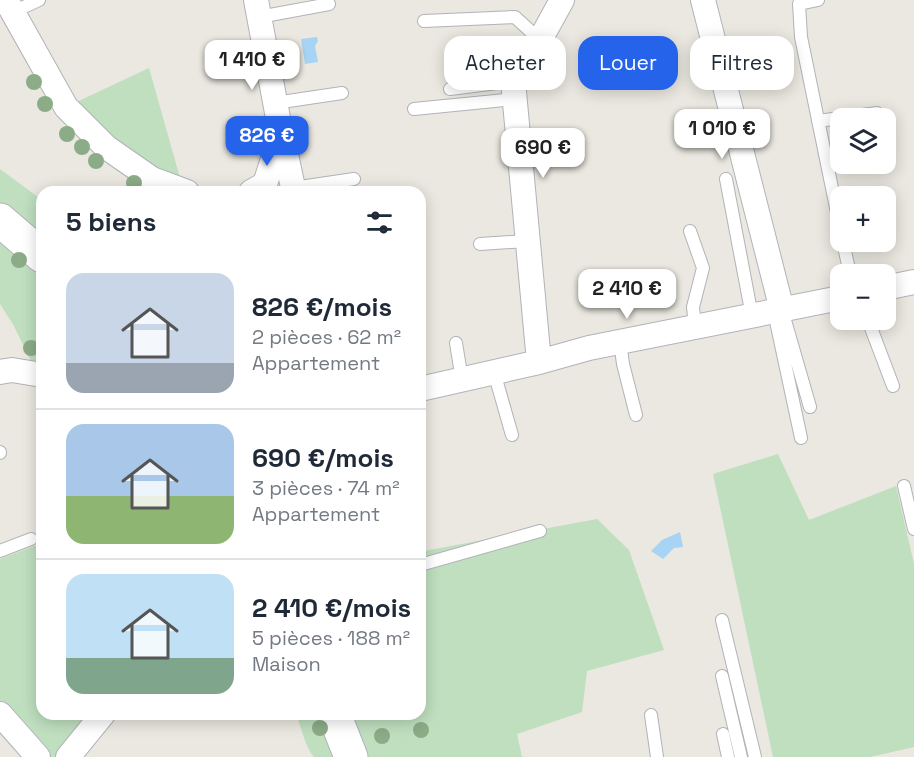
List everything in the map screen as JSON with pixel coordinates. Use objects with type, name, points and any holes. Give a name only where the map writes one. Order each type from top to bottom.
[{"type":"main road","points":[[0,220],[36,251]]},
{"type":"main road","points":[[336,720],[350,756]]},
{"type":"street","points":[[542,36],[562,0]]},
{"type":"street","points":[[703,0],[769,313]]},
{"type":"street","points":[[10,6],[66,107],[106,147],[152,179],[171,186]]},
{"type":"street","points":[[257,9],[293,186]]},
{"type":"street","points":[[514,90],[539,362]]},
{"type":"street","points":[[262,186],[265,184],[281,134]]},
{"type":"street","points":[[896,286],[914,282]]},
{"type":"street","points":[[426,388],[620,342],[830,300]]},
{"type":"street","points":[[0,372],[12,370],[36,374]]},
{"type":"street","points":[[0,714],[38,757]]},
{"type":"street","points":[[68,757],[99,720]]},
{"type":"lane","points":[[10,6],[39,0]]},
{"type":"lane","points":[[818,0],[799,4],[801,37],[831,186]]},
{"type":"lane","points":[[257,9],[329,4]]},
{"type":"lane","points":[[424,21],[515,18],[535,36]]},
{"type":"lane","points":[[414,108],[514,90]]},
{"type":"lane","points":[[275,104],[342,93]]},
{"type":"lane","points":[[818,121],[830,119]]},
{"type":"lane","points":[[314,186],[354,178]]},
{"type":"lane","points":[[726,179],[769,313],[801,438]]},
{"type":"lane","points":[[690,231],[703,268],[693,307],[695,327]]},
{"type":"lane","points":[[480,244],[527,241]]},
{"type":"lane","points":[[769,313],[810,407]]},
{"type":"lane","points":[[872,330],[893,386]]},
{"type":"lane","points":[[620,342],[636,415]]},
{"type":"lane","points":[[456,343],[462,380]]},
{"type":"lane","points":[[495,372],[512,435]]},
{"type":"lane","points":[[904,486],[914,529]]},
{"type":"lane","points":[[426,563],[540,531]]},
{"type":"lane","points":[[0,552],[31,539]]},
{"type":"lane","points":[[722,620],[755,757]]},
{"type":"lane","points":[[722,676],[741,757]]},
{"type":"lane","points":[[651,715],[657,757]]},
{"type":"lane","points":[[723,734],[728,757]]},
{"type":"green space","points":[[149,68],[182,186],[176,186],[66,107]]},
{"type":"green space","points":[[0,169],[36,196],[36,372],[14,326],[0,304]]},
{"type":"green space","points":[[778,454],[809,520],[896,486],[914,564],[914,747],[870,757],[773,757],[713,474]]},
{"type":"green space","points":[[597,519],[629,550],[664,650],[587,671],[582,712],[517,734],[522,757],[351,757],[336,720],[426,720],[426,551]]},
{"type":"green space","points":[[36,545],[36,720],[98,720],[68,757],[38,757],[0,714],[0,559]]},
{"type":"green space","points":[[298,720],[328,720],[343,757],[314,757],[306,743]]},
{"type":"water","points":[[317,37],[318,41],[315,46],[318,62],[305,64],[301,39]]},
{"type":"water","points":[[680,532],[683,547],[674,548],[663,559],[651,551],[662,540]]}]
